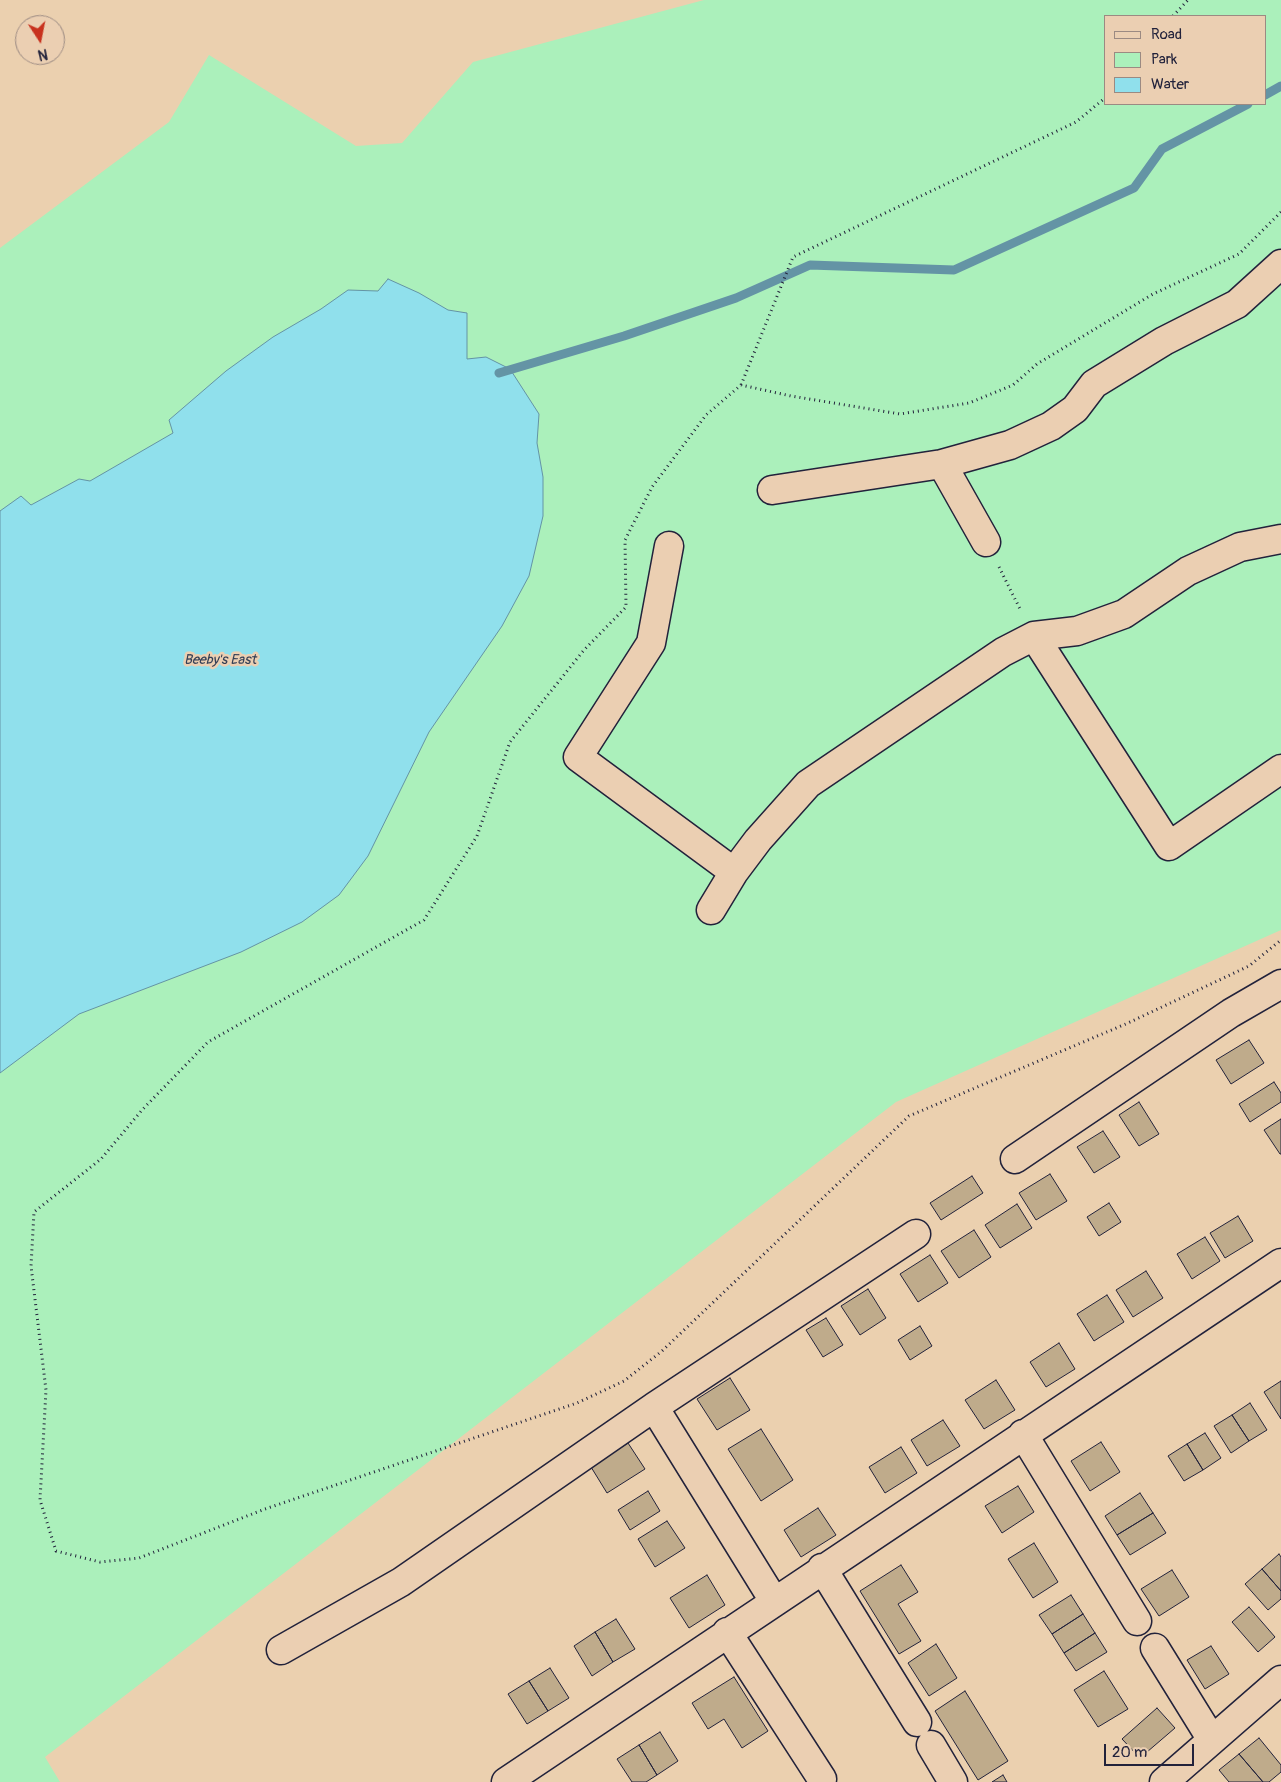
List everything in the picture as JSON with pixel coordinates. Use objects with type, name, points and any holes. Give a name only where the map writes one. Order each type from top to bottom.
[{"type":"street","points":[[772,490],[942,464],[1010,446],[1051,426],[1075,409],[1094,384],[1164,341],[1237,304],[1281,264]]},
{"type":"street","points":[[942,464],[986,542]]},
{"type":"street","points":[[711,910],[734,872],[758,840],[808,784],[1003,652],[1034,636],[1077,631],[1124,614],[1188,571],[1240,547],[1281,539]]},
{"type":"street","points":[[669,546],[652,643],[578,757],[734,872]]},
{"type":"street","points":[[1034,636],[1169,846],[1281,769]]},
{"type":"street","points":[[1015,1159],[1231,1013],[1278,994]]},
{"type":"street","points":[[281,1650],[401,1582],[654,1407],[916,1234]]},
{"type":"street","points":[[506,1782],[822,1568],[1281,1263]]},
{"type":"street","points":[[654,1407],[774,1601]]},
{"type":"street","points":[[1023,1434],[1137,1620]]},
{"type":"street","points":[[822,1568],[917,1722]]},
{"type":"street","points":[[727,1632],[822,1779]]},
{"type":"street","points":[[1155,1648],[1212,1740]]},
{"type":"street","points":[[1164,1782],[1281,1680]]},
{"type":"street","points":[[931,1745],[953,1782]]},
{"type":"path","points":[[1173,15],[1188,0]]},
{"type":"path","points":[[1104,99],[1076,122],[792,257],[741,385],[706,415],[652,487],[625,540],[626,607],[584,650],[510,742],[477,836],[424,920],[208,1042],[142,1110],[101,1159],[34,1212],[32,1266],[46,1390],[40,1500],[56,1551],[100,1562],[138,1558],[265,1509],[577,1403],[624,1381],[662,1351],[909,1116],[1118,1027],[1249,966],[1281,940]]},
{"type":"path","points":[[741,385],[790,396],[900,414],[969,402],[1013,385],[1037,364],[1154,294],[1239,254],[1281,212]]},
{"type":"path","points":[[986,542],[1034,636]]},
{"type":"green space","points":[[704,0],[1281,0],[1281,930],[896,1102],[45,1757],[60,1782],[0,1782],[0,248],[169,122],[209,55],[356,146],[402,143],[473,62]]},
{"type":"water","name":"Beeby's East","points":[[388,279],[419,293],[448,310],[467,313],[467,359],[486,357],[510,369],[539,414],[537,443],[543,477],[543,516],[529,576],[502,626],[429,732],[368,856],[339,895],[302,922],[241,952],[79,1014],[0,1073],[0,511],[21,496],[31,505],[79,479],[90,481],[173,433],[169,420],[226,371],[273,337],[321,309],[348,290],[378,291]]},
{"type":"building","points":[[1249,1040],[1264,1063],[1231,1084],[1216,1060]]},
{"type":"building","points":[[1274,1082],[1281,1093],[1281,1102],[1250,1122],[1239,1104]]},
{"type":"building","points":[[1139,1102],[1159,1134],[1139,1146],[1119,1115]]},
{"type":"building","points":[[1281,1119],[1281,1154],[1280,1154],[1264,1130]]},
{"type":"building","points":[[1103,1131],[1120,1157],[1094,1173],[1077,1147]]},
{"type":"building","points":[[1050,1174],[1067,1201],[1036,1220],[1019,1193]]},
{"type":"building","points":[[972,1176],[983,1193],[941,1220],[930,1203]]},
{"type":"building","points":[[1109,1203],[1121,1222],[1099,1236],[1087,1217]]},
{"type":"building","points":[[1017,1204],[1032,1228],[1000,1248],[985,1225]]},
{"type":"building","points":[[1238,1216],[1253,1241],[1225,1258],[1210,1233]]},
{"type":"building","points":[[974,1230],[991,1257],[959,1278],[941,1251]]},
{"type":"building","points":[[1205,1237],[1220,1261],[1192,1279],[1177,1254]]},
{"type":"building","points":[[930,1255],[948,1283],[918,1302],[900,1274]]},
{"type":"building","points":[[1146,1271],[1163,1298],[1133,1317],[1116,1290]]},
{"type":"building","points":[[868,1289],[886,1318],[860,1335],[841,1306]]},
{"type":"building","points":[[1107,1295],[1124,1322],[1094,1341],[1077,1314]]},
{"type":"building","points":[[826,1318],[843,1345],[823,1357],[806,1330]]},
{"type":"building","points":[[920,1326],[932,1346],[910,1360],[898,1340]]},
{"type":"building","points":[[1059,1343],[1075,1369],[1046,1387],[1030,1362]]},
{"type":"building","points":[[730,1378],[750,1410],[717,1430],[697,1399]]},
{"type":"building","points":[[996,1380],[1015,1410],[984,1429],[965,1400]]},
{"type":"building","points":[[1281,1381],[1281,1419],[1264,1392]]},
{"type":"building","points":[[1250,1403],[1267,1430],[1249,1441],[1232,1415]]},
{"type":"building","points":[[1232,1415],[1249,1441],[1231,1453],[1214,1426]]},
{"type":"building","points":[[943,1420],[960,1446],[927,1466],[911,1440]]},
{"type":"building","points":[[761,1429],[793,1480],[761,1501],[728,1449]]},
{"type":"building","points":[[1205,1433],[1221,1458],[1203,1470],[1187,1444]]},
{"type":"building","points":[[1101,1442],[1120,1472],[1090,1491],[1071,1461]]},
{"type":"building","points":[[628,1443],[645,1469],[607,1493],[591,1467]]},
{"type":"building","points":[[1187,1444],[1203,1470],[1184,1481],[1168,1456]]},
{"type":"building","points":[[901,1447],[917,1473],[885,1493],[869,1467]]},
{"type":"building","points":[[1018,1486],[1034,1512],[1002,1533],[985,1506]]},
{"type":"building","points":[[648,1491],[660,1511],[630,1530],[618,1510]]},
{"type":"building","points":[[1140,1493],[1153,1513],[1117,1535],[1105,1516]]},
{"type":"building","points":[[818,1508],[836,1535],[801,1557],[784,1530]]},
{"type":"building","points":[[1153,1513],[1166,1533],[1130,1555],[1117,1535]]},
{"type":"building","points":[[667,1521],[685,1548],[655,1567],[638,1539]]},
{"type":"building","points":[[1034,1543],[1058,1582],[1033,1598],[1008,1559]]},
{"type":"building","points":[[1279,1554],[1281,1557],[1281,1591],[1262,1569]]},
{"type":"building","points":[[901,1565],[918,1592],[898,1604],[921,1641],[899,1654],[860,1591]]},
{"type":"building","points":[[1262,1569],[1281,1591],[1281,1599],[1268,1610],[1245,1584]]},
{"type":"building","points":[[1172,1570],[1189,1597],[1159,1616],[1141,1589]]},
{"type":"building","points":[[707,1575],[725,1605],[689,1628],[670,1598]]},
{"type":"building","points":[[1071,1595],[1083,1614],[1052,1634],[1039,1615]]},
{"type":"building","points":[[1249,1607],[1275,1637],[1258,1652],[1232,1622]]},
{"type":"building","points":[[1083,1614],[1095,1633],[1064,1653],[1052,1634]]},
{"type":"building","points":[[616,1619],[635,1649],[613,1662],[595,1632]]},
{"type":"building","points":[[595,1632],[613,1662],[592,1676],[574,1646]]},
{"type":"building","points":[[1095,1633],[1107,1652],[1076,1671],[1064,1653]]},
{"type":"building","points":[[936,1644],[957,1678],[929,1696],[908,1663]]},
{"type":"building","points":[[1211,1646],[1229,1674],[1205,1689],[1187,1660]]},
{"type":"building","points":[[550,1668],[569,1698],[548,1711],[529,1681]]},
{"type":"building","points":[[1104,1671],[1128,1709],[1098,1727],[1074,1690]]},
{"type":"building","points":[[734,1677],[768,1731],[742,1748],[724,1719],[708,1729],[692,1703]]},
{"type":"building","points":[[529,1681],[548,1711],[527,1724],[508,1694]]},
{"type":"building","points":[[965,1691],[1008,1761],[978,1780],[935,1711]]},
{"type":"building","points":[[1157,1708],[1175,1728],[1140,1758],[1122,1739]]},
{"type":"building","points":[[660,1732],[678,1761],[657,1775],[639,1745]]},
{"type":"building","points":[[1259,1738],[1281,1765],[1281,1772],[1269,1782],[1263,1782],[1239,1754]]},
{"type":"building","points":[[639,1745],[657,1775],[646,1782],[632,1782],[617,1759]]},
{"type":"building","points":[[1239,1754],[1263,1782],[1229,1782],[1219,1770]]},
{"type":"building","points":[[1003,1775],[1007,1782],[992,1782]]},
{"type":"waterway","points":[[1266,94],[1281,86]]},
{"type":"waterway","points":[[499,373],[624,336],[736,298],[810,265],[954,270],[1134,188],[1162,149],[1246,105]]}]
